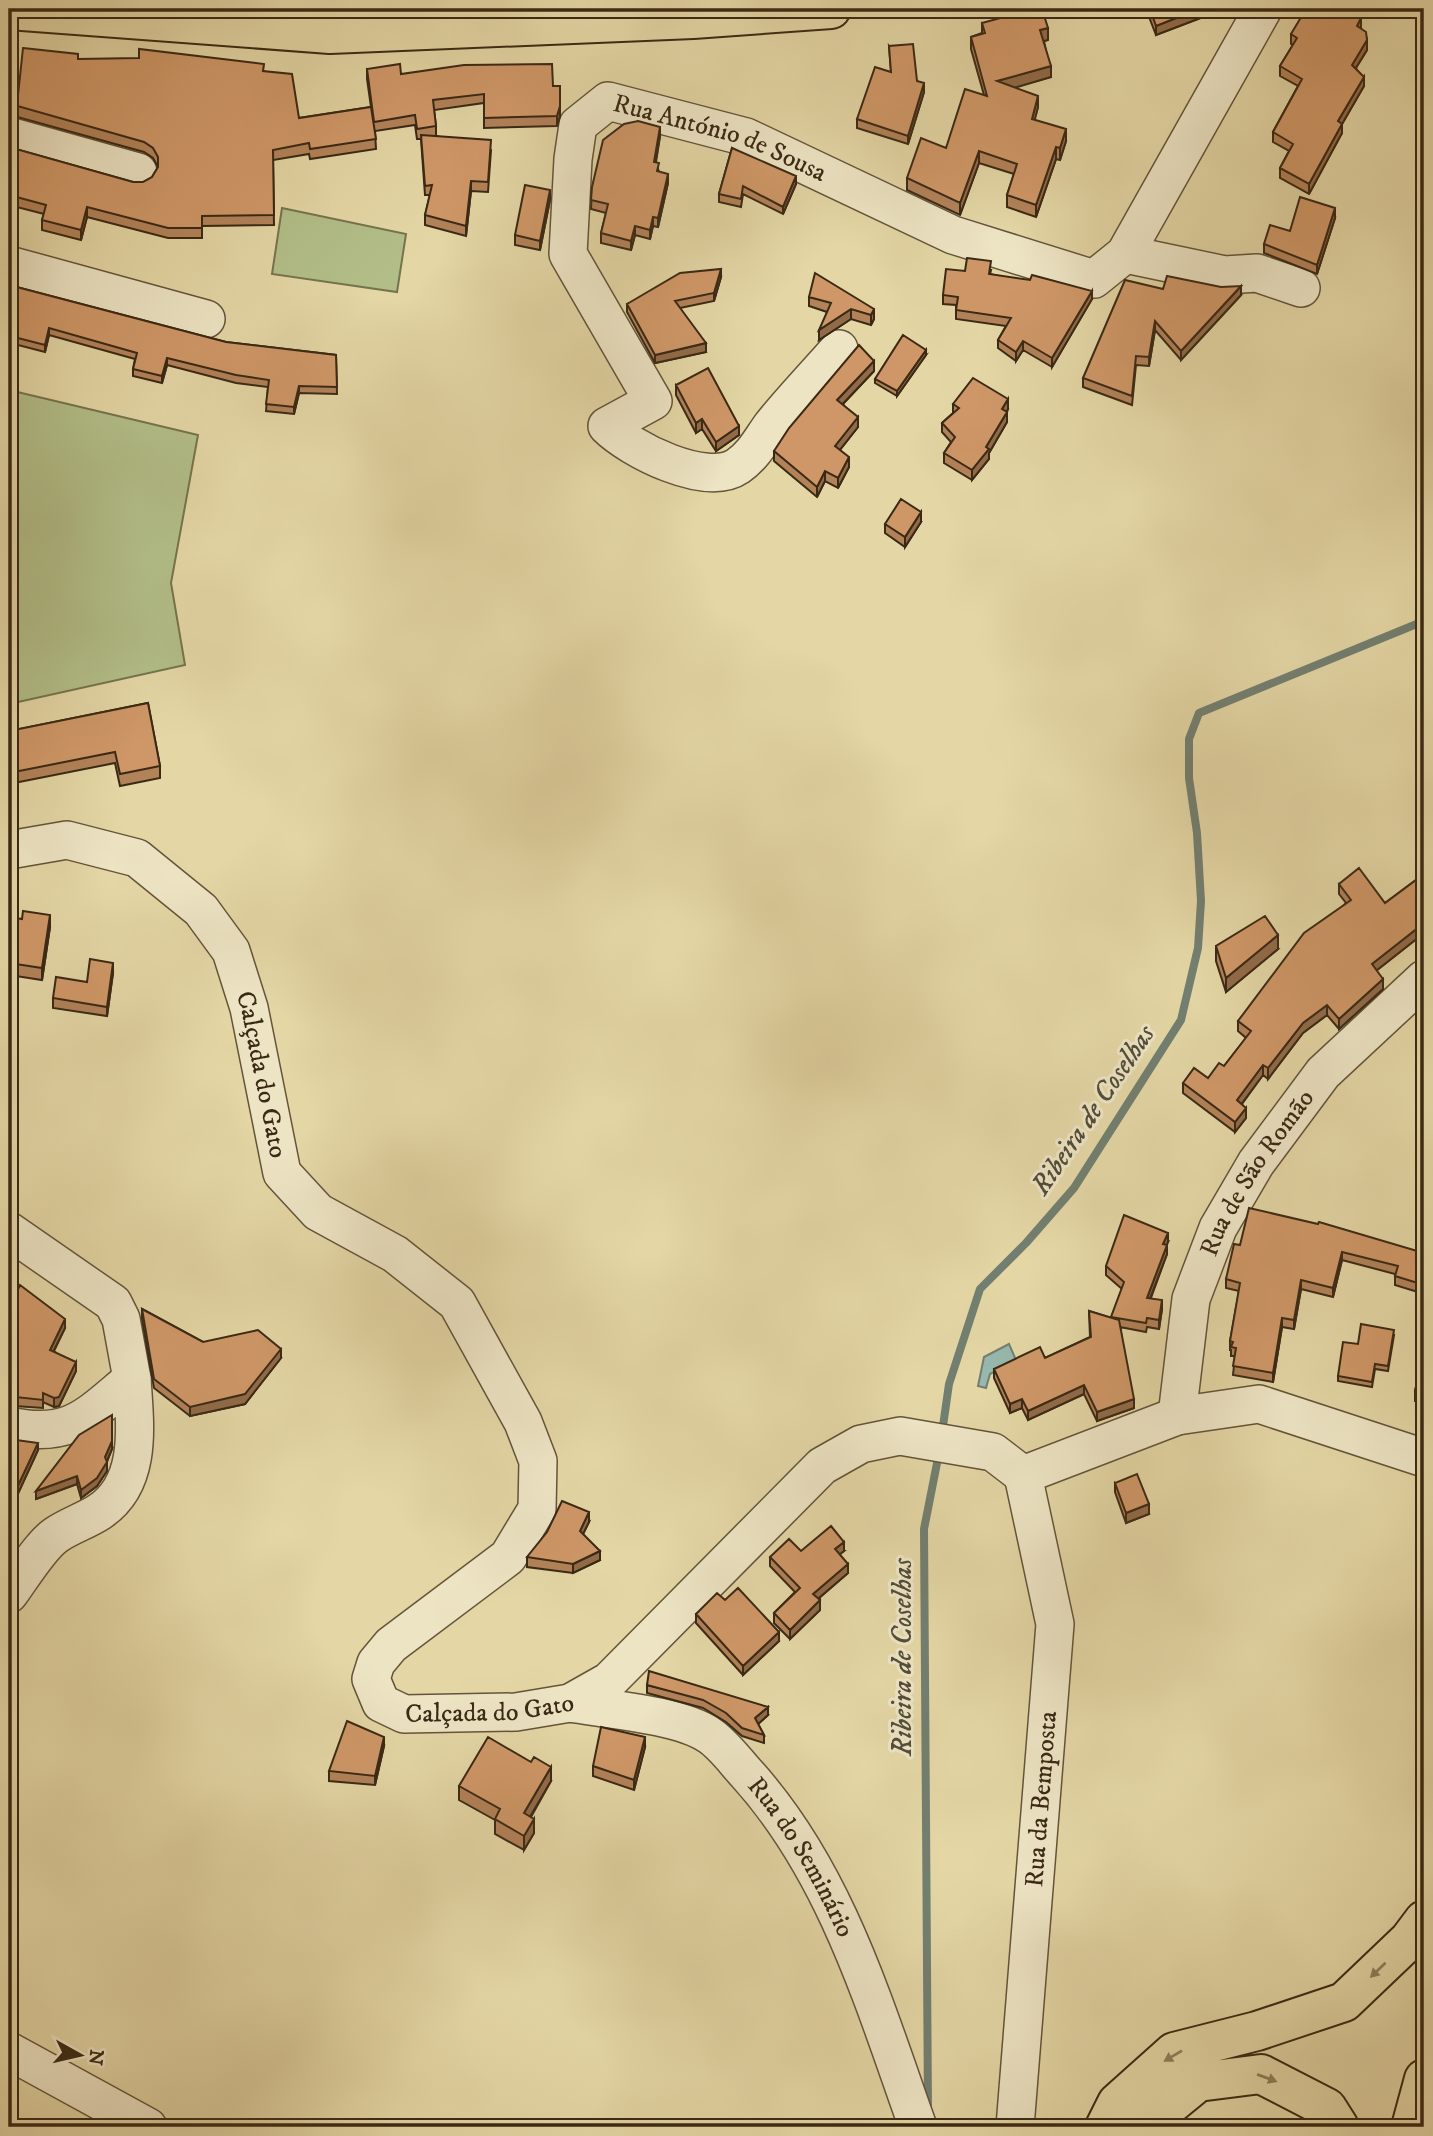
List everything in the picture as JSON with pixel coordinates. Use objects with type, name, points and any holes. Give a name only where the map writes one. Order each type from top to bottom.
[{"type":"main road","points":[[9,10],[330,34],[457,19],[831,9]]},
{"type":"main road","points":[[1105,2127],[1117,2103],[1174,2052],[1257,2031],[1344,2003],[1409,1940],[1424,1920]]},
{"type":"main road","points":[[1143,2127],[1198,2082],[1261,2074],[1327,2108],[1339,2127]]},
{"type":"main road","points":[[1411,2127],[1424,2079]]},
{"type":"street","name":"Rua António de Sousa","points":[[839,349],[771,427],[757,450],[736,468],[716,471],[678,468],[620,439],[607,426],[653,401],[568,254],[573,159],[578,125],[608,101],[746,137],[953,235],[1094,279],[1125,254],[1263,9]]},
{"type":"street","points":[[9,136],[138,172]]},
{"type":"street","points":[[1125,254],[1225,275],[1257,273],[1301,288]]},
{"type":"street","points":[[9,265],[206,319]]},
{"type":"street","name":"Calçada do Gato","points":[[9,850],[67,840],[137,858],[201,910],[231,951],[249,1008],[282,1173],[318,1212],[395,1254],[457,1303],[523,1422],[538,1461],[537,1509],[508,1557],[391,1645],[376,1663],[371,1679],[381,1703],[404,1714],[516,1712],[570,1703],[609,1681],[822,1466],[861,1444],[900,1436],[993,1452],[1023,1475]]},
{"type":"street","name":"Rua de São Romão","points":[[1177,1416],[1191,1299],[1218,1228],[1256,1163],[1323,1073],[1424,979]]},
{"type":"street","points":[[9,1231],[113,1303],[121,1319],[132,1379],[136,1430],[128,1483],[116,1499],[54,1536],[9,1594]]},
{"type":"street","points":[[9,1426],[32,1431],[59,1430],[83,1419],[132,1379]]},
{"type":"street","points":[[1023,1475],[1177,1416],[1259,1404],[1424,1458]]},
{"type":"street","name":"Rua da Bemposta","points":[[1015,2127],[1055,1624],[1023,1475]]},
{"type":"street","name":"Rua do Seminário","points":[[570,1703],[685,1724],[709,1735],[768,1797],[791,1829],[851,1939],[918,2127]]},
{"type":"street","points":[[9,2050],[148,2127]]},
{"type":"green space","points":[[282,208],[406,234],[397,292],[272,274]]},
{"type":"green space","points":[[9,390],[198,435],[171,583],[185,665],[9,704]]},
{"type":"water","points":[[1009,1344],[1016,1360],[990,1374],[986,1388],[978,1386],[984,1357]]},
{"type":"building","points":[[1042,9],[1048,28],[1040,30],[1051,66],[997,81],[1038,96],[1032,119],[1066,129],[1060,148],[1056,147],[1036,205],[1007,195],[1017,164],[979,151],[960,203],[907,178],[921,138],[946,148],[965,89],[987,96],[971,37],[985,33],[982,23]]},
{"type":"building","points":[[1150,9],[1199,9],[1156,26]]},
{"type":"building","points":[[1306,9],[1345,9],[1361,18],[1357,26],[1366,32],[1367,40],[1352,65],[1364,77],[1338,121],[1342,124],[1309,184],[1280,168],[1293,144],[1273,132],[1302,79],[1280,66],[1297,38],[1291,34]]},
{"type":"building","points":[[913,44],[917,81],[924,83],[908,136],[857,119],[875,67],[891,72],[889,46]]},
{"type":"building","points":[[23,48],[78,54],[78,59],[139,58],[139,49],[264,64],[263,71],[292,74],[299,118],[371,107],[376,139],[310,149],[309,143],[273,150],[274,215],[202,216],[202,228],[168,228],[87,207],[81,230],[42,220],[46,205],[9,195],[9,147],[133,182],[143,182],[152,177],[158,167],[158,157],[153,148],[144,142],[9,105],[9,92],[18,95]]},
{"type":"building","points":[[400,64],[401,74],[464,65],[552,64],[553,86],[560,86],[560,106],[557,116],[484,118],[484,94],[433,100],[436,126],[417,129],[415,115],[374,122],[367,69]]},
{"type":"building","points":[[638,121],[660,127],[654,162],[659,163],[657,171],[668,174],[658,218],[653,217],[650,230],[635,226],[631,241],[601,233],[608,204],[591,200],[603,140],[624,124]]},
{"type":"building","points":[[421,135],[491,140],[488,182],[471,181],[466,226],[425,215],[432,185],[425,186]]},
{"type":"building","points":[[732,148],[796,176],[783,207],[743,186],[741,199],[719,194]]},
{"type":"building","points":[[525,185],[550,190],[540,241],[515,235]]},
{"type":"building","points":[[1300,197],[1335,208],[1317,265],[1264,244],[1270,225],[1290,231]]},
{"type":"building","points":[[967,258],[991,261],[989,274],[1030,280],[1032,275],[1092,291],[1052,358],[1023,341],[1016,352],[998,340],[1011,318],[956,310],[958,297],[943,295],[946,269],[965,271]]},
{"type":"building","points":[[721,269],[714,293],[675,301],[706,343],[655,355],[627,304],[680,273]]},
{"type":"building","points":[[815,273],[874,309],[871,315],[851,309],[819,330],[831,303],[809,297]]},
{"type":"building","points":[[1167,276],[1221,287],[1241,286],[1181,351],[1155,321],[1149,357],[1136,356],[1132,396],[1083,378],[1125,280],[1163,289]]},
{"type":"building","points":[[9,285],[226,342],[336,355],[337,387],[299,386],[294,407],[266,404],[269,380],[167,358],[162,376],[133,369],[137,353],[49,328],[45,345],[14,337],[18,323],[9,320]]},
{"type":"building","points":[[903,335],[926,350],[897,391],[875,379]]},
{"type":"building","points":[[859,345],[874,361],[837,400],[858,417],[835,446],[849,457],[838,478],[825,471],[817,487],[774,451],[789,428]]},
{"type":"building","points":[[708,368],[739,426],[716,442],[702,419],[696,423],[676,385]]},
{"type":"building","points":[[973,378],[1008,399],[1002,409],[1007,412],[986,447],[989,449],[972,470],[944,453],[955,437],[942,423],[959,408],[953,404]]},
{"type":"building","points":[[901,499],[921,512],[905,537],[885,524]]},
{"type":"building","points":[[148,703],[160,766],[120,774],[115,752],[9,773],[9,731]]},
{"type":"building","points":[[1359,868],[1385,903],[1424,874],[1424,923],[1372,964],[1383,979],[1339,1019],[1327,1005],[1303,1023],[1268,1068],[1263,1065],[1237,1100],[1246,1108],[1235,1122],[1183,1083],[1194,1068],[1208,1078],[1219,1063],[1224,1066],[1251,1031],[1238,1021],[1304,933],[1351,900],[1339,884]]},
{"type":"building","points":[[23,911],[50,915],[42,968],[9,963],[9,917],[22,919]]},
{"type":"building","points":[[1265,916],[1278,935],[1226,978],[1216,946]]},
{"type":"building","points":[[90,959],[113,963],[107,1007],[53,998],[56,977],[87,982]]},
{"type":"building","points":[[9,1052],[12,1053],[9,1077]]},
{"type":"building","points":[[1249,1208],[1318,1224],[1319,1222],[1424,1253],[1424,1285],[1395,1276],[1398,1266],[1342,1252],[1333,1288],[1301,1280],[1294,1320],[1282,1318],[1273,1373],[1233,1366],[1236,1348],[1231,1347],[1233,1342],[1230,1341],[1240,1283],[1226,1279],[1234,1244],[1240,1245]]},
{"type":"building","points":[[1124,1215],[1168,1233],[1163,1244],[1167,1245],[1147,1298],[1162,1300],[1159,1320],[1147,1318],[1146,1323],[1111,1317],[1124,1282],[1106,1266]]},
{"type":"building","points":[[20,1285],[65,1319],[50,1350],[76,1362],[59,1397],[54,1398],[43,1393],[43,1400],[15,1397],[17,1393],[9,1389],[9,1308]]},
{"type":"building","points":[[142,1309],[203,1342],[258,1330],[281,1349],[245,1394],[190,1407],[154,1379]]},
{"type":"building","points":[[1089,1311],[1119,1320],[1134,1399],[1097,1412],[1084,1385],[1028,1411],[1022,1399],[1010,1404],[994,1369],[1040,1347],[1045,1358],[1091,1337]]},
{"type":"building","points":[[1361,1324],[1394,1330],[1388,1366],[1375,1364],[1372,1382],[1338,1376],[1343,1342],[1358,1344]]},
{"type":"building","points":[[1424,1352],[1424,1394],[1415,1391]]},
{"type":"building","points":[[112,1415],[112,1441],[105,1457],[107,1462],[97,1478],[81,1490],[77,1476],[36,1491],[79,1435]]},
{"type":"building","points":[[9,1439],[38,1443],[15,1492],[9,1482]]},
{"type":"building","points":[[1137,1474],[1149,1504],[1126,1513],[1115,1483]]},
{"type":"building","points":[[562,1501],[589,1512],[580,1531],[600,1551],[573,1564],[527,1557],[547,1532]]},
{"type":"building","points":[[831,1526],[844,1542],[835,1549],[848,1564],[813,1594],[820,1600],[790,1630],[774,1613],[800,1588],[770,1557],[789,1539],[801,1551]]},
{"type":"building","points":[[738,1588],[779,1632],[743,1666],[696,1614],[717,1593],[725,1600]]},
{"type":"building","points":[[649,1671],[768,1707],[755,1718],[764,1735],[742,1728],[726,1713],[703,1700],[647,1685]]},
{"type":"building","points":[[347,1721],[384,1737],[375,1776],[329,1771]]},
{"type":"building","points":[[601,1727],[645,1737],[634,1780],[593,1766]]},
{"type":"building","points":[[488,1737],[531,1762],[534,1757],[551,1767],[524,1813],[534,1819],[524,1836],[495,1819],[500,1809],[459,1786]]},
{"type":"waterway","name":"Ribeira de Coselhas","points":[[942,1433],[949,1384],[980,1289],[1026,1243],[1074,1188],[1181,1020],[1198,948],[1201,901],[1197,833],[1189,778],[1189,739],[1199,713],[1424,621]]},
{"type":"waterway","name":"Ribeira de Coselhas","points":[[928,2110],[924,1529],[939,1453]]}]
